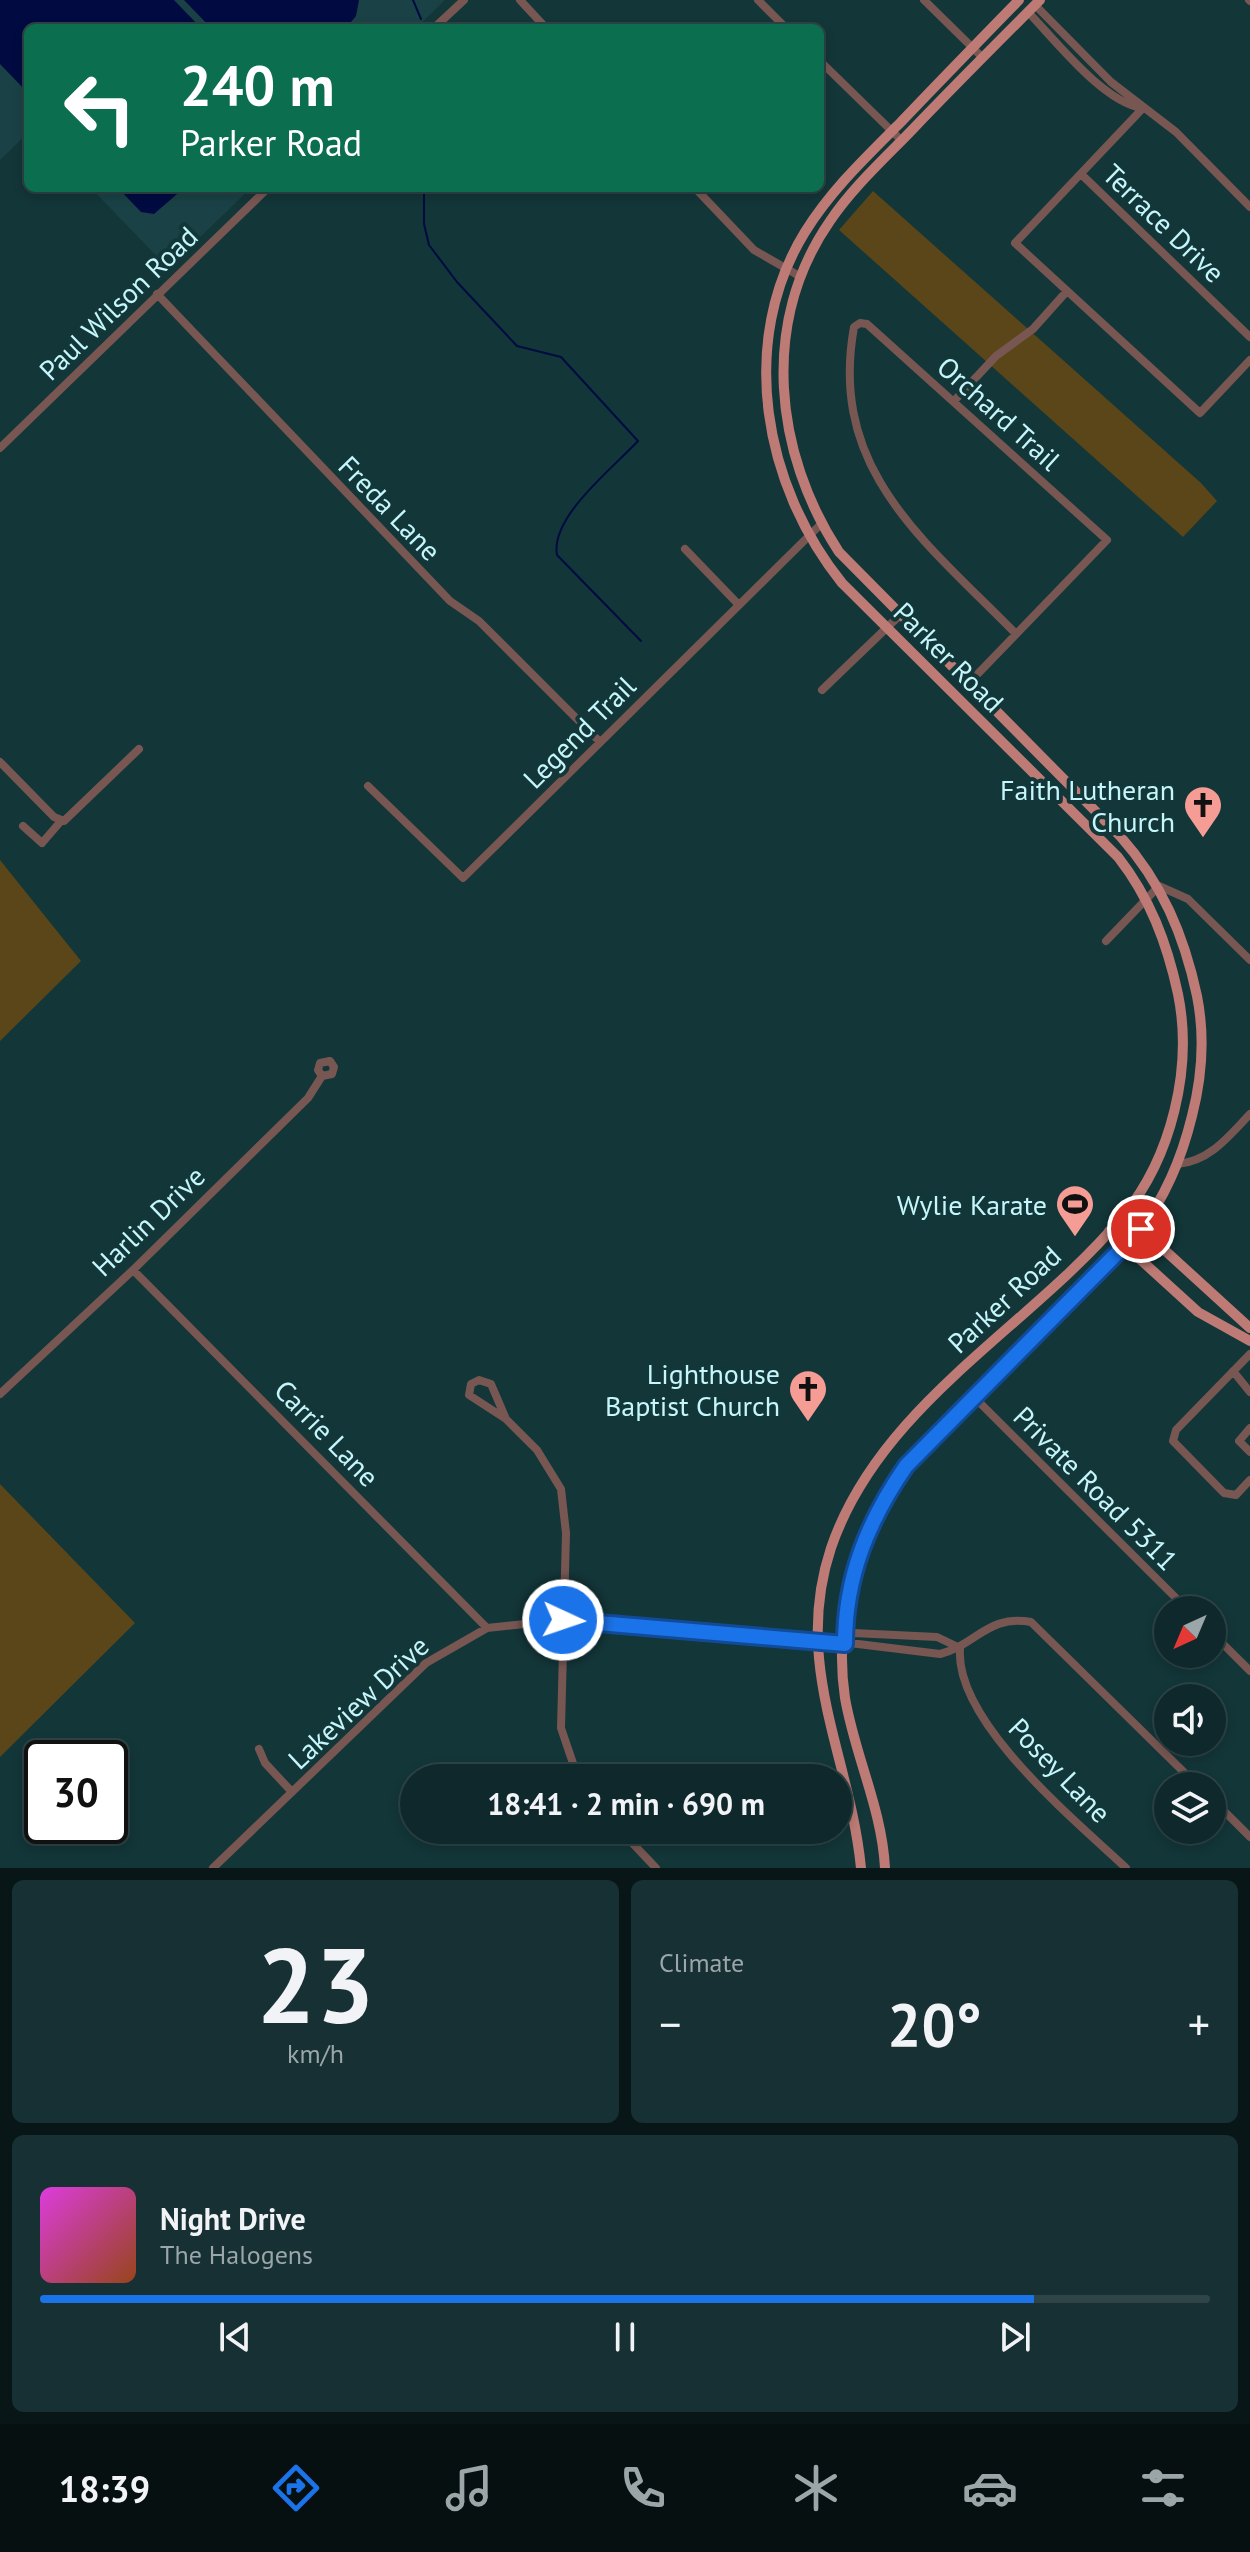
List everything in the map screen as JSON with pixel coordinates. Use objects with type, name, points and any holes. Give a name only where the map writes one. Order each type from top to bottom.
[{"type":"main road","name":"Parker Road","points":[[861,1868],[859,1842],[825,1713],[817,1639],[830,1551],[845,1514],[880,1457],[924,1408],[1125,1214],[1151,1170],[1175,1107],[1184,1049],[1183,1020],[1172,968],[1146,900],[1118,857],[842,583],[809,536],[787,493],[776,457],[768,405],[769,340],[786,270],[804,233],[836,189],[1019,0]]},
{"type":"main road","name":"Parker Road","points":[[885,1868],[882,1833],[845,1699],[850,1583],[867,1533],[886,1495],[906,1466],[1141,1229],[1178,1164],[1201,1077],[1201,1017],[1180,932],[1159,886],[1120,836],[967,685],[839,552],[821,524],[799,474],[790,439],[782,370],[787,325],[801,277],[829,222],[902,141],[1034,6]]},
{"type":"main road","points":[[1125,1214],[1250,1328]]},
{"type":"main road","points":[[1109,1231],[1198,1312],[1250,1341]]},
{"type":"street","points":[[438,24],[464,0]]},
{"type":"street","points":[[520,0],[542,24]]},
{"type":"street","points":[[758,0],[782,24]]},
{"type":"street","points":[[924,0],[983,58]]},
{"type":"street","points":[[1034,6],[1109,92],[1129,106],[1143,108],[1176,132],[1250,207]]},
{"type":"street","points":[[824,65],[902,141]]},
{"type":"street","points":[[1143,108],[1015,243],[1200,413],[1250,360]]},
{"type":"street","name":"Terrace Drive","points":[[1081,174],[1250,337]]},
{"type":"street","name":"Paul Wilson Road","points":[[0,448],[264,192]]},
{"type":"street","points":[[699,192],[754,250],[801,277]]},
{"type":"street","points":[[954,401],[996,356],[1033,329],[1067,291]]},
{"type":"street","name":"Freda Lane","points":[[157,294],[450,601],[479,621],[600,742]]},
{"type":"street","name":"Orchard Trail","points":[[860,323],[867,324],[954,401],[1107,540],[1016,634],[910,526],[882,491],[865,455],[851,396],[850,351],[854,327],[860,323]]},
{"type":"street","name":"Legend Trail","points":[[368,786],[463,878],[821,524]]},
{"type":"street","points":[[685,549],[738,604]]},
{"type":"street","points":[[822,690],[899,616]]},
{"type":"street","points":[[967,685],[1016,634]]},
{"type":"street","points":[[23,826],[42,843],[61,821],[67,820],[139,749]]},
{"type":"street","points":[[0,762],[61,821]]},
{"type":"street","points":[[1106,941],[1159,886],[1188,899],[1250,960]]},
{"type":"street","name":"Harlin Drive","points":[[0,1394],[133,1270],[308,1098],[322,1076]]},
{"type":"street","points":[[1178,1164],[1194,1163],[1216,1149],[1250,1114]]},
{"type":"street","name":"Carrie Lane","points":[[133,1270],[487,1628]]},
{"type":"street","points":[[1250,1354],[1176,1430],[1173,1441],[1224,1493],[1236,1495],[1250,1480]]},
{"type":"street","points":[[1233,1371],[1250,1392]]},
{"type":"street","points":[[506,1419],[491,1384],[479,1380],[471,1384],[469,1395],[506,1419],[537,1450],[561,1489],[566,1533],[561,1728],[573,1764]]},
{"type":"street","name":"Private Road 5311","points":[[973,1396],[1174,1596]]},
{"type":"street","points":[[1250,1428],[1239,1441],[1250,1452]]},
{"type":"street","points":[[845,1644],[853,1633],[937,1637],[960,1649],[998,1622],[1013,1618],[1031,1622],[1184,1772]]},
{"type":"street","name":"Lakeview Drive","points":[[213,1868],[426,1663],[487,1628],[563,1620],[817,1639],[940,1654],[960,1649]]},
{"type":"street","points":[[1226,1647],[1250,1671]]},
{"type":"street","name":"Posey Lane","points":[[960,1649],[959,1663],[985,1721],[1014,1762],[1126,1868]]},
{"type":"street","points":[[259,1749],[265,1763],[292,1792]]},
{"type":"street","points":[[1226,1813],[1250,1837]]},
{"type":"street","points":[[633,1844],[656,1868]]},
{"type":"shaded area","points":[[0,0],[445,0],[420,24],[24,24],[24,137],[0,160]]},
{"type":"shaded area","points":[[0,0],[174,0],[197,24],[24,24],[24,89],[0,64]]},
{"type":"shaded area","points":[[184,0],[359,0],[356,16],[349,24],[207,24]]},
{"type":"shaded area","points":[[873,191],[1201,483],[1217,501],[1183,537],[839,230]]},
{"type":"shaded area","points":[[95,192],[247,192],[168,268]]},
{"type":"shaded area","points":[[122,192],[179,192],[154,214],[141,212]]},
{"type":"shaded area","points":[[0,860],[81,961],[0,1041]]},
{"type":"shaded area","points":[[0,1484],[135,1623],[0,1757]]},
{"type":"waterway","points":[[413,0],[421,19]]},
{"type":"waterway","points":[[424,192],[424,224],[429,245],[457,282],[517,346],[561,357],[638,441],[573,509],[557,540],[557,555],[641,641]]},
{"type":"place","name":"Faith Lutheran Church","points":[[1203,839]]},
{"type":"place","name":"Wylie Karate","points":[[1075,1238]]},
{"type":"place","name":"Lighthouse Baptist Church","points":[[808,1423]]},
{"type":"route","points":[[563,1620],[817,1639],[845,1644],[845,1609],[857,1560],[886,1495],[906,1466],[945,1423],[1141,1229]]}]
